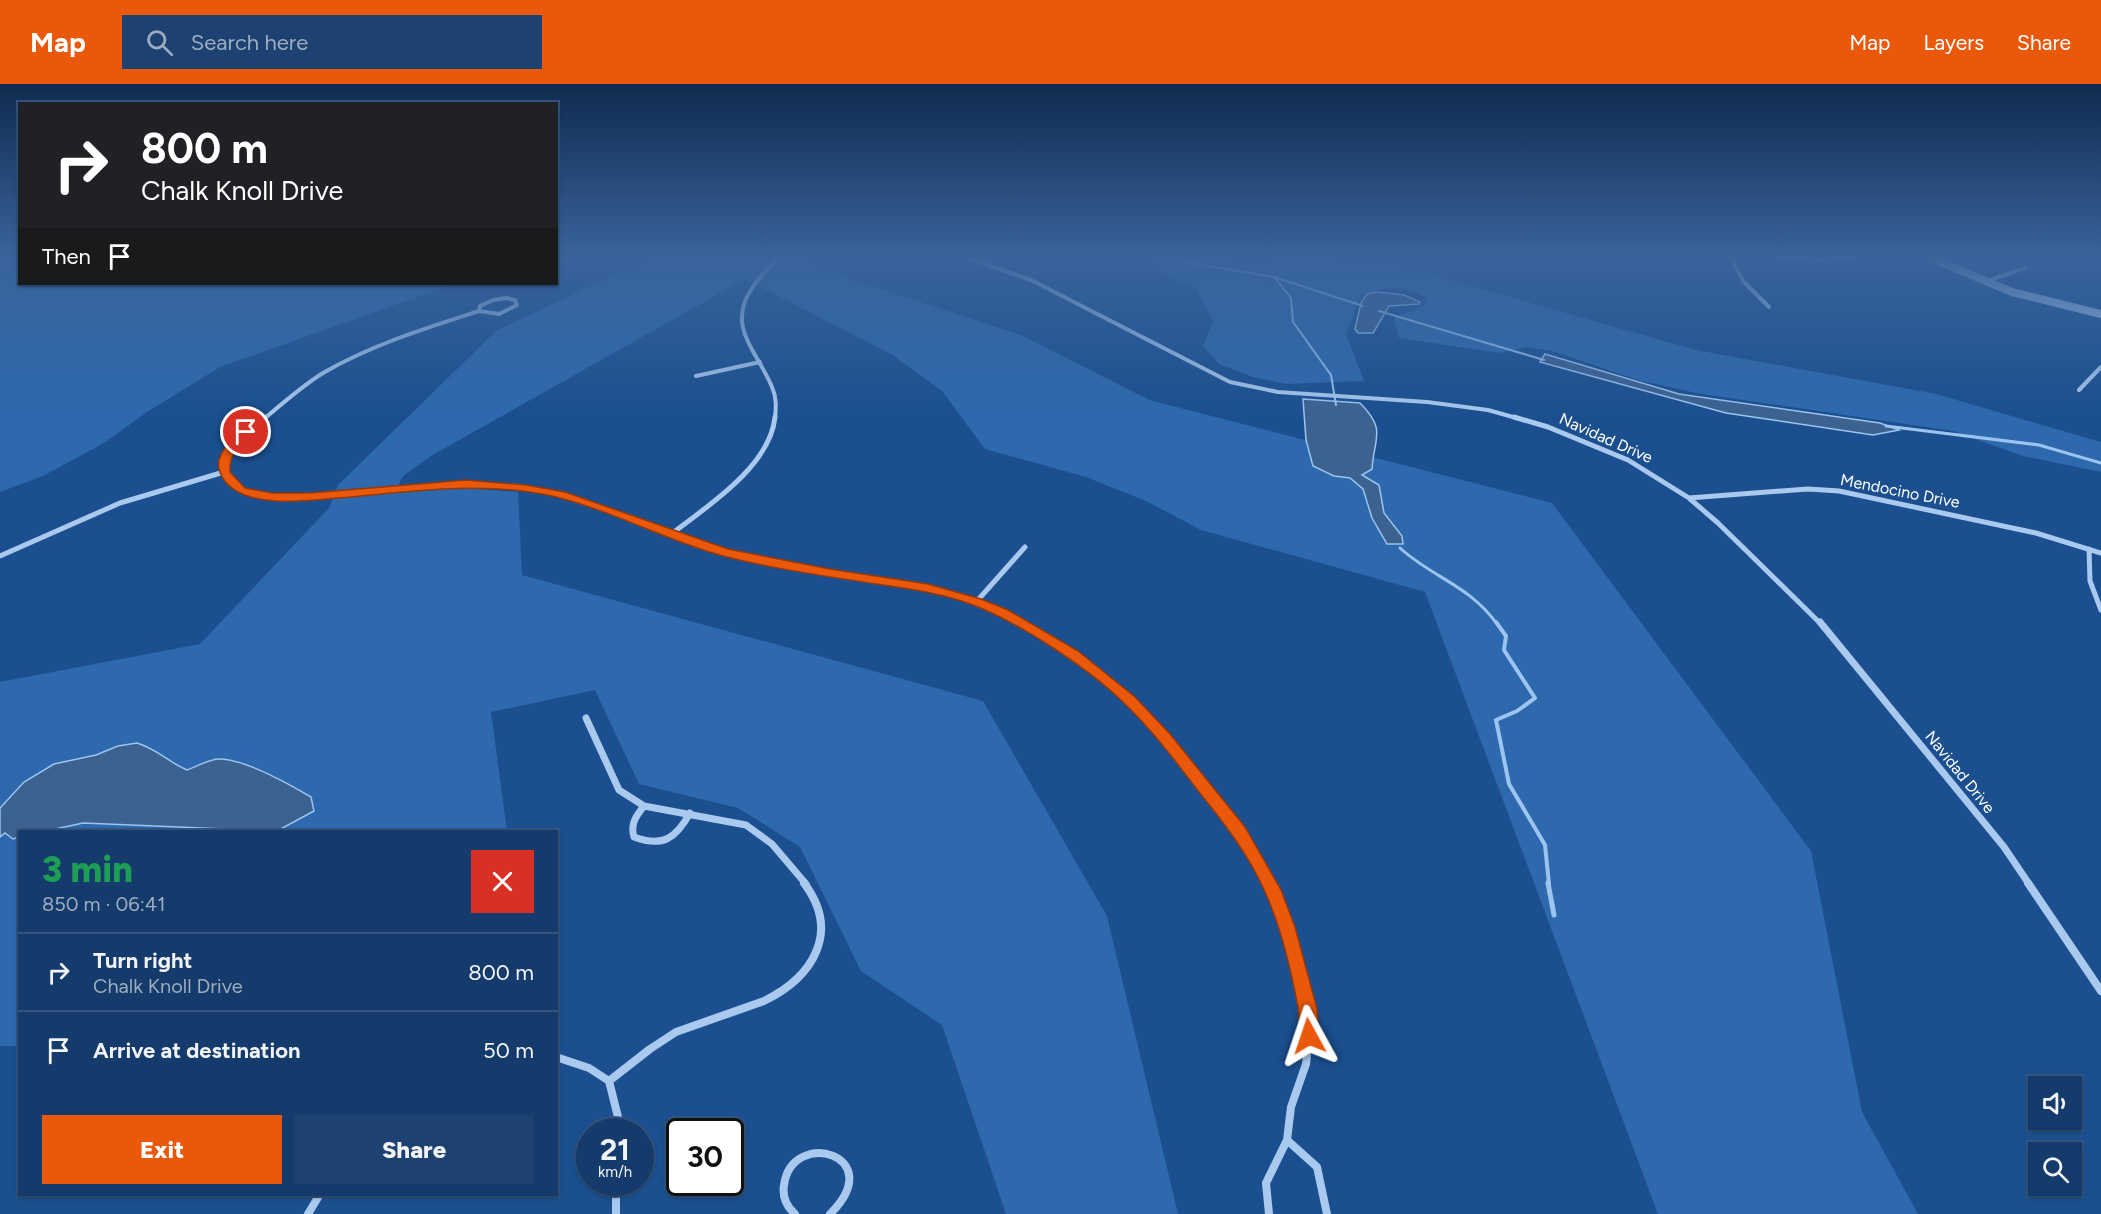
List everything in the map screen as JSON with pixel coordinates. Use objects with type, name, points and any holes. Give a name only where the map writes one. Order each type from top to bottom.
[{"type":"street","points":[[511,310],[487,314],[479,311],[394,339],[324,373],[286,399],[238,439],[226,454],[224,472],[241,490],[260,495],[285,497],[450,484],[526,488],[561,494],[725,552],[830,573],[928,588],[977,602],[1003,613],[1073,654],[1130,700],[1154,725],[1239,831],[1273,890],[1287,927],[1307,1009],[1309,1036],[1306,1064],[1291,1107],[1287,1140],[1266,1183],[1269,1214]]},
{"type":"street","points":[[670,534],[742,475],[765,446],[775,420],[777,406],[771,381],[745,343],[741,316],[743,310]]},
{"type":"street","name":"Navidad Drive","points":[[1089,310],[1230,382],[1278,392],[1402,400],[1488,410],[1548,427],[1628,460],[1689,498],[1817,619],[2004,847],[2101,991]]},
{"type":"street","points":[[2082,310],[2101,314]]},
{"type":"street","points":[[696,376],[759,362]]},
{"type":"street","points":[[2079,390],[2101,368]]},
{"type":"street","points":[[0,556],[120,504],[224,472]]},
{"type":"street","name":"Mendocino Drive","points":[[1689,498],[1808,489],[1839,491],[2036,533],[2101,553]]},
{"type":"street","points":[[977,602],[1025,547]]},
{"type":"street","points":[[2089,549],[2090,581],[2101,610]]},
{"type":"street","points":[[586,718],[619,790],[644,806],[746,825],[758,831],[783,854],[811,892],[822,918],[824,931],[819,948],[806,969],[790,987],[751,1006],[708,1018],[674,1032],[609,1081]]},
{"type":"street","points":[[644,806],[633,821],[631,829],[634,837],[644,842],[658,842],[672,838],[690,813]]},
{"type":"street","points":[[558,1058],[589,1068],[609,1081],[618,1118]]},
{"type":"street","points":[[1287,1140],[1317,1167],[1327,1214]]},
{"type":"street","points":[[795,1214],[785,1202],[784,1180],[798,1160],[820,1152],[831,1153],[840,1158],[847,1165],[850,1175],[847,1196],[830,1214]]},
{"type":"street","points":[[308,1214],[319,1196]]},
{"type":"street","points":[[616,1196],[616,1214]]},
{"type":"shaded area","points":[[0,310],[381,310],[220,367],[147,412],[104,443],[43,476],[0,492]]},
{"type":"shaded area","points":[[541,310],[690,310],[431,456],[403,476],[399,484],[404,491],[465,488],[518,492],[522,575],[983,701],[1107,916],[1178,1214],[1006,1214],[942,1025],[861,971],[800,847],[738,808],[639,784],[595,690],[491,712],[507,830],[18,830],[18,1046],[0,1046],[0,682],[200,644],[329,508],[338,485],[496,331]]},
{"type":"shaded area","points":[[805,310],[943,310],[1023,336],[1149,400],[1552,503],[1811,851],[1862,1112],[1918,1214],[1658,1214],[1425,592],[1201,530],[1146,501],[1086,477],[985,449],[942,391],[891,354]]},
{"type":"shaded area","points":[[1207,310],[1355,310],[1346,334],[1364,381],[1286,384],[1253,377],[1219,364],[1203,346],[1213,321]]},
{"type":"shaded area","points":[[1359,310],[1387,310],[1373,333],[1358,333],[1355,329]]},
{"type":"shaded area","points":[[1413,310],[1555,310],[1696,350],[1936,394],[2101,442],[2101,472],[2023,456],[1953,431],[1696,393],[1638,380],[1552,351],[1526,347],[1499,353],[1399,338],[1394,318]]},
{"type":"shaded area","points":[[1545,354],[1679,394],[1880,423],[1899,430],[1873,435],[1726,413],[1540,362]]},
{"type":"shaded area","points":[[1303,399],[1360,403],[1374,420],[1377,434],[1372,469],[1362,475],[1379,485],[1384,513],[1402,536],[1403,544],[1387,544],[1372,518],[1363,489],[1350,478],[1334,476],[1313,466],[1306,440]]},
{"type":"shaded area","points":[[137,743],[187,770],[215,759],[241,763],[279,779],[311,797],[314,811],[279,830],[83,823],[51,830],[18,830],[18,837],[13,839],[5,833],[0,837],[0,808],[24,782],[54,764],[96,755],[118,746]]},
{"type":"waterway","points":[[1292,310],[1293,322],[1331,375],[1336,405]]},
{"type":"waterway","points":[[1379,311],[1544,360]]},
{"type":"waterway","points":[[1886,426],[2039,445],[2101,463]]},
{"type":"waterway","points":[[1400,548],[1475,600],[1497,624]]},
{"type":"waterway","points":[[1496,622],[1506,636],[1504,650],[1535,698],[1517,711],[1496,720],[1509,784],[1545,845],[1549,884]]},
{"type":"waterway","points":[[1548,883],[1554,915]]},
{"type":"route","points":[[246,432],[226,454],[224,472],[241,490],[250,493],[272,497],[310,497],[450,484],[492,484],[526,488],[561,494],[725,552],[830,573],[928,588],[977,602],[1003,613],[1073,654],[1130,700],[1165,738],[1239,831],[1273,890],[1287,927],[1307,1009],[1309,1036]]}]
